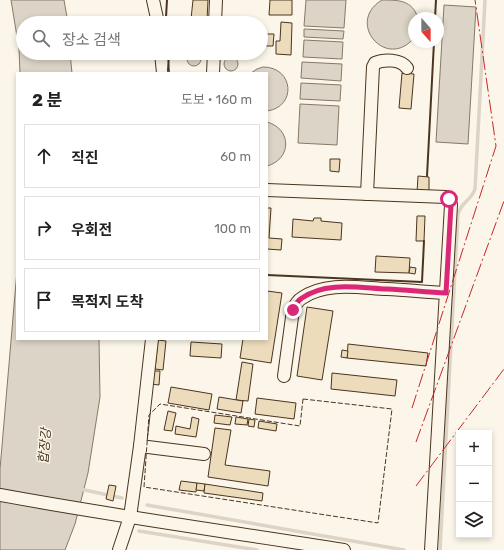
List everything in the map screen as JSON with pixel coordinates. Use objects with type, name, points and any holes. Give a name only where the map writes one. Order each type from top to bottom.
[{"type":"street","points":[[153,0],[156,16]]},
{"type":"street","points":[[215,16],[216,0]]},
{"type":"street","points":[[162,60],[163,72]]},
{"type":"street","points":[[213,72],[214,60]]},
{"type":"street","points":[[367,194],[374,63],[380,61],[400,61],[407,68]]},
{"type":"street","points":[[268,190],[446,197],[449,199],[451,205],[431,550]]},
{"type":"street","points":[[284,376],[293,310],[301,298],[321,290],[347,287],[446,293]]},
{"type":"street","points":[[119,550],[130,517],[140,446],[152,340]]},
{"type":"street","points":[[140,446],[204,454]]},
{"type":"street","points":[[0,495],[90,512],[344,550]]},
{"type":"water","points":[[11,0],[64,0],[67,16],[16,16],[16,31]]},
{"type":"water","points":[[306,0],[346,0],[344,28],[304,26]]},
{"type":"water","points":[[382,0],[394,0],[408,4],[415,12],[408,12],[408,43],[403,47],[392,49],[382,46],[374,40],[368,30],[367,20],[372,9]]},
{"type":"water","points":[[444,5],[476,7],[468,144],[436,142],[441,48],[444,48]]},
{"type":"water","points":[[304,29],[344,31],[343,39],[304,37]]},
{"type":"water","points":[[304,40],[343,42],[342,59],[303,57]]},
{"type":"water","points":[[19,60],[71,60],[72,72],[20,72]]},
{"type":"water","points":[[187,60],[201,60],[199,64],[194,66]]},
{"type":"water","points":[[225,60],[238,61],[238,67],[234,71],[228,71],[224,67]]},
{"type":"water","points":[[302,62],[342,64],[341,81],[301,78]]},
{"type":"water","points":[[263,67],[273,69],[281,73],[286,80],[288,88],[287,95],[277,108],[268,111],[268,72],[252,72]]},
{"type":"water","points":[[301,83],[341,85],[340,101],[300,99]]},
{"type":"water","points":[[300,104],[339,106],[337,145],[298,143]]},
{"type":"water","points":[[268,122],[281,131],[285,137],[285,151],[275,162],[268,166]]},
{"type":"water","name":"합장강","points":[[16,283],[16,340],[99,340],[100,397],[88,473],[75,524],[65,550],[0,550],[0,469]]},
{"type":"building","points":[[193,0],[208,0],[207,16],[191,16]]},
{"type":"building","points":[[270,0],[292,0],[292,15],[269,15]]},
{"type":"building","points":[[281,22],[292,23],[291,55],[276,54],[276,41],[280,41]]},
{"type":"building","points":[[268,34],[274,34],[273,46],[268,46]]},
{"type":"building","points":[[402,73],[414,74],[411,109],[399,108]]},
{"type":"building","points":[[330,159],[340,159],[339,172],[330,171]]},
{"type":"building","points":[[418,176],[429,177],[429,194],[417,193]]},
{"type":"building","points":[[268,208],[271,208],[269,238],[282,239],[281,250],[268,249]]},
{"type":"building","points":[[417,216],[425,216],[424,241],[416,241]]},
{"type":"building","points":[[314,218],[321,218],[321,221],[342,223],[341,240],[292,237],[293,219],[313,221]]},
{"type":"building","points":[[376,256],[410,258],[409,273],[375,272]]},
{"type":"building","points":[[410,267],[416,268],[415,274],[409,273]]},
{"type":"building","points":[[268,291],[282,293],[271,363],[240,358],[243,340],[268,340]]},
{"type":"building","points":[[307,307],[333,311],[322,380],[297,376]]},
{"type":"building","points":[[158,340],[166,341],[163,370],[155,369]]},
{"type":"building","points":[[191,342],[222,344],[221,358],[190,356]]},
{"type":"building","points":[[348,344],[428,353],[426,366],[347,358]]},
{"type":"building","points":[[342,350],[348,351],[347,358],[341,357]]},
{"type":"building","points":[[242,362],[253,364],[248,401],[236,400]]},
{"type":"building","points":[[153,371],[160,371],[159,385],[151,384]]},
{"type":"building","points":[[332,373],[397,380],[395,396],[331,389]]},
{"type":"building","points":[[171,387],[212,394],[209,410],[168,403]]},
{"type":"building","points":[[219,397],[243,401],[241,413],[217,409]]},
{"type":"building","points":[[257,398],[296,403],[294,419],[255,414]]},
{"type":"building","points":[[168,411],[176,413],[172,431],[164,430]]},
{"type":"building","points":[[215,415],[232,417],[230,425],[214,423]]},
{"type":"building","points":[[192,417],[199,419],[196,437],[175,434],[176,426],[190,429]]},
{"type":"building","points":[[236,417],[248,419],[247,425],[235,424]]},
{"type":"building","points":[[249,419],[255,420],[254,427],[248,426]]},
{"type":"building","points":[[259,421],[277,424],[276,431],[258,428]]},
{"type":"building","points":[[215,428],[231,430],[225,465],[270,471],[268,486],[208,477]]},
{"type":"building","points":[[181,481],[197,483],[196,492],[179,490]]},
{"type":"building","points":[[197,483],[205,484],[204,491],[196,490]]},
{"type":"building","points":[[205,484],[263,493],[262,501],[204,493]]},
{"type":"building","points":[[109,485],[116,486],[113,501],[106,499]]},
{"type":"waterway","points":[[440,550],[458,214],[475,189],[485,0]]},
{"type":"waterway","points":[[80,489],[122,498]]},
{"type":"waterway","points":[[147,505],[404,550]]},
{"type":"waterway","points":[[139,531],[257,550]]},
{"type":"fence","points":[[303,399],[392,409],[378,523],[144,487],[149,415],[160,404],[300,426],[303,399]]},
{"type":"wall","points":[[166,16],[167,0]]},
{"type":"wall","points":[[435,12],[436,0]]},
{"type":"wall","points":[[427,176],[434,48]]},
{"type":"wall","points":[[168,71],[169,60]]},
{"type":"wall","points":[[268,275],[422,282],[424,241]]},
{"type":"power","points":[[412,408],[496,146],[475,0]]},
{"type":"power","points":[[416,442],[504,201]]},
{"type":"power","points":[[416,486],[504,369]]},
{"type":"route","points":[[293,310],[301,298],[313,292],[328,288],[347,287],[446,293],[451,205],[449,199]]}]
